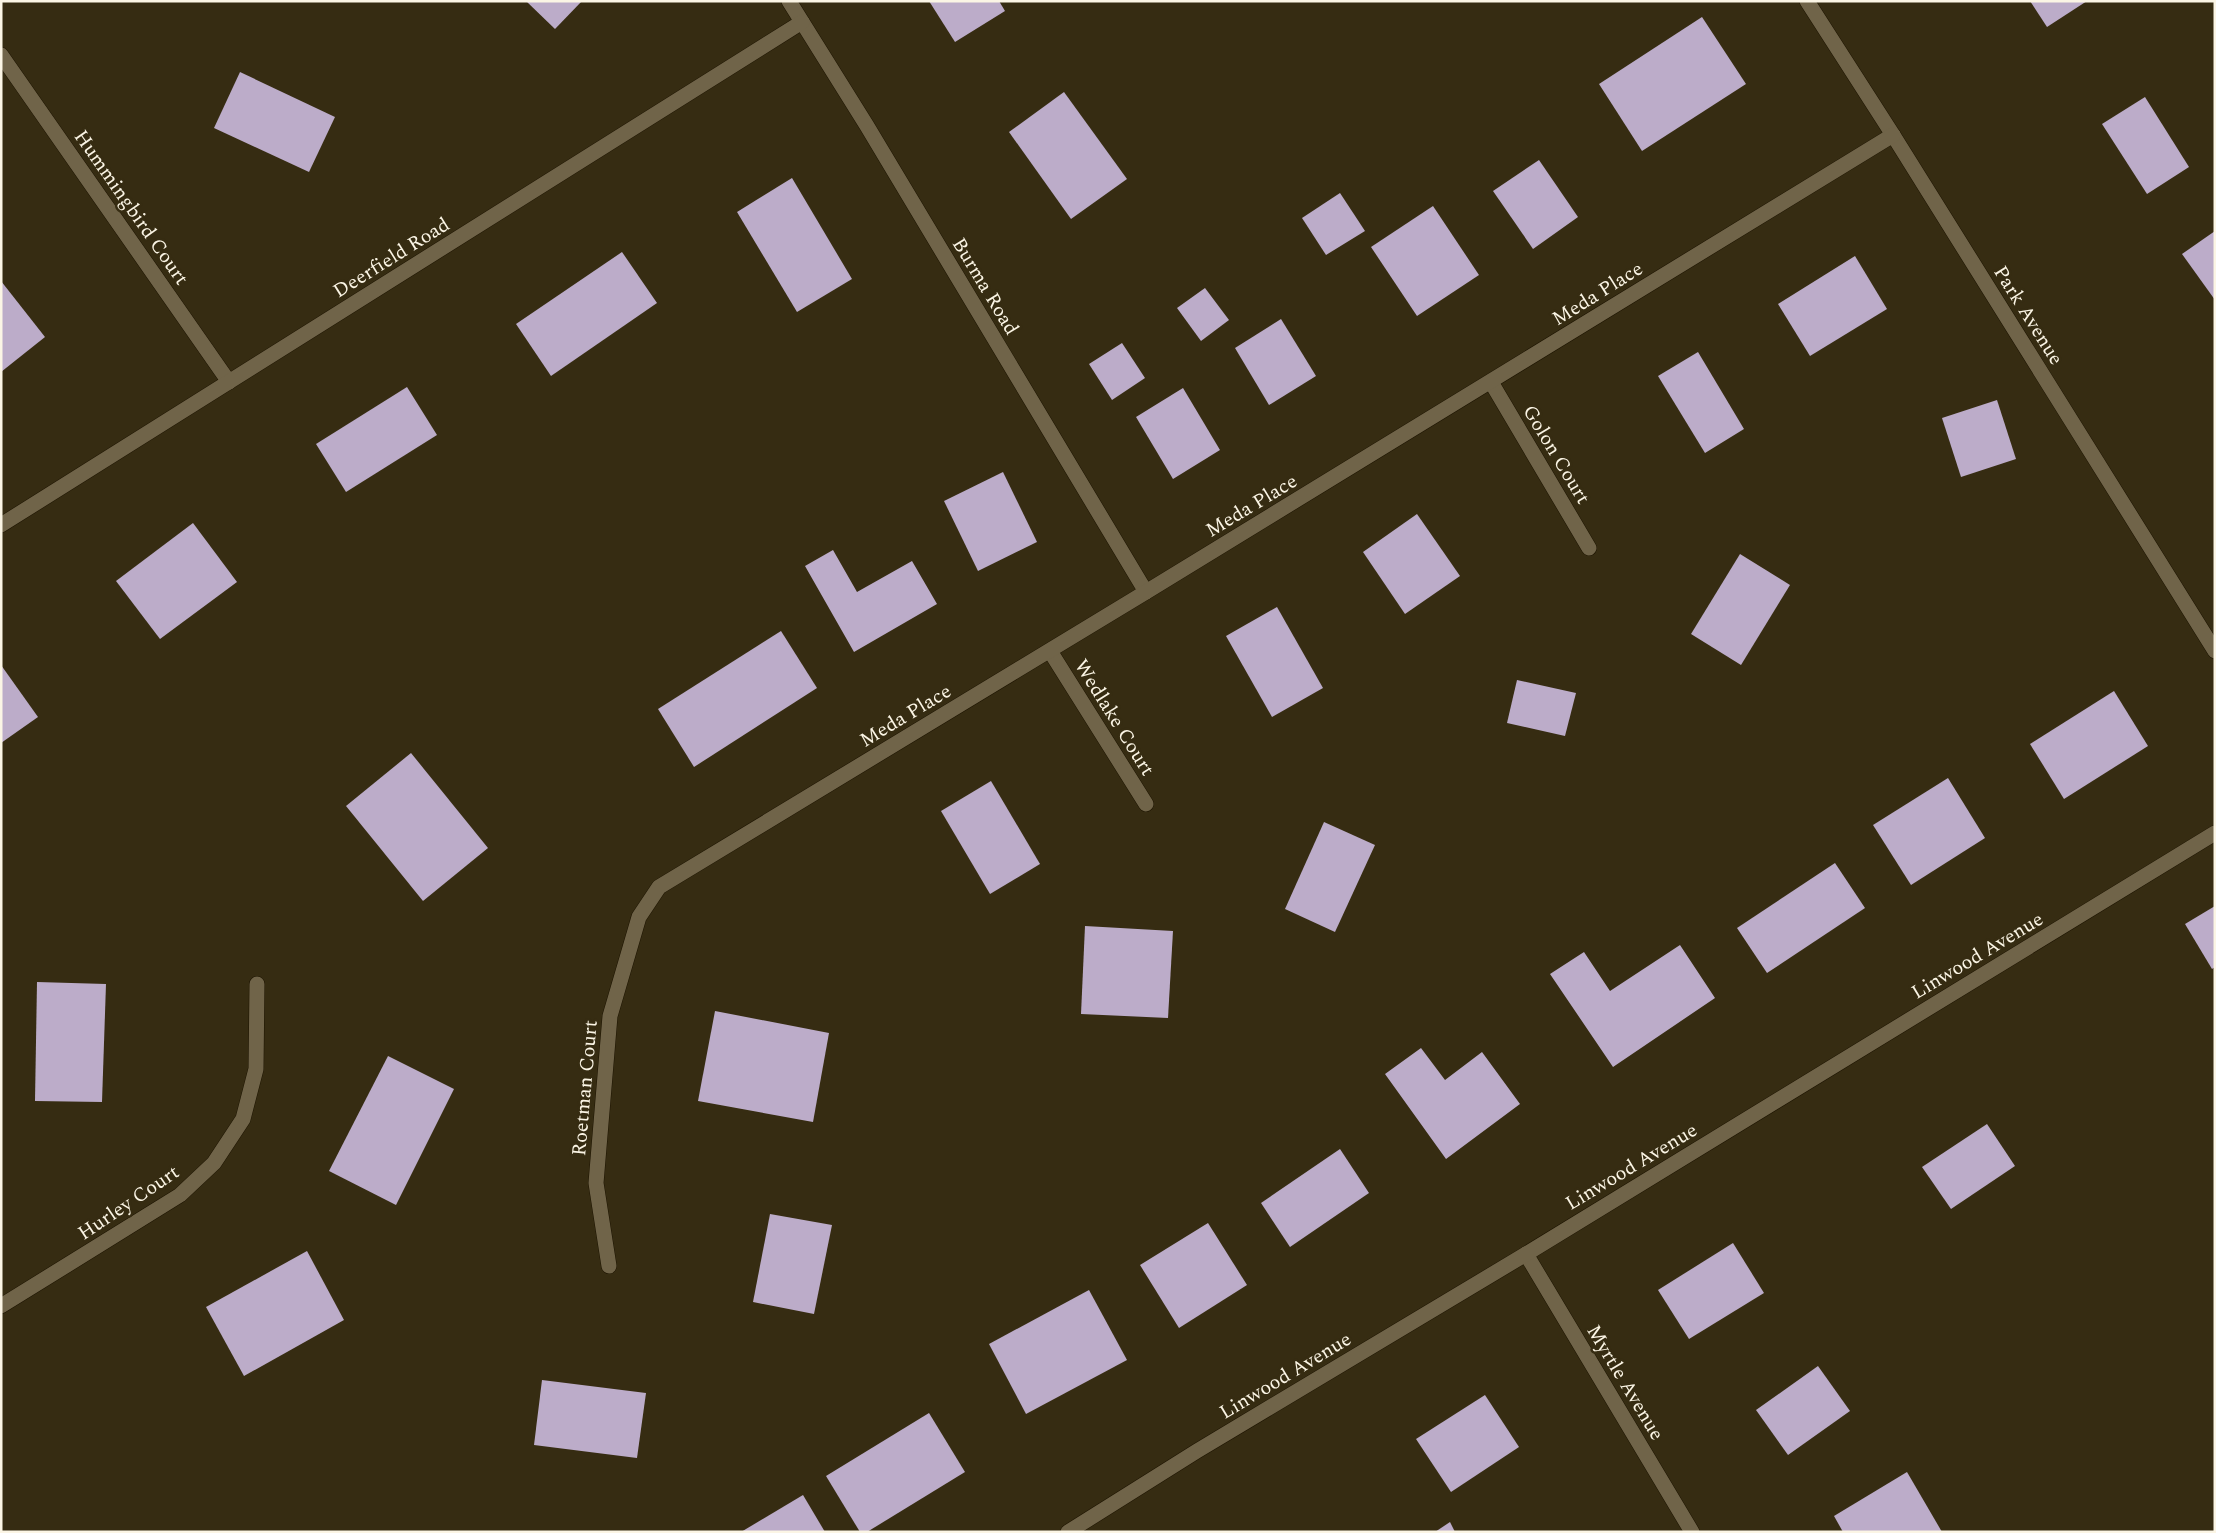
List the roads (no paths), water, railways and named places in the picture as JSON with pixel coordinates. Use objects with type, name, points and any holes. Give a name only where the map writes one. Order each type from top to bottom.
[{"type":"street","name":"Burma Road","points":[[789,1],[867,126],[1146,592]]},
{"type":"street","name":"Park Avenue","points":[[1807,1],[1893,134],[2215,650]]},
{"type":"street","name":"Deerfield Road","points":[[1,526],[802,22]]},
{"type":"street","name":"Hummingbird Court","points":[[1,55],[230,382]]},
{"type":"street","name":"Meda Place","points":[[639,917],[659,887],[1491,382],[1893,134]]},
{"type":"street","name":"Golon Court","points":[[1491,382],[1589,548]]},
{"type":"street","name":"Wedlake Court","points":[[1050,651],[1146,804]]},
{"type":"street","name":"Linwood Avenue","points":[[1068,1532],[1206,1446],[1526,1254],[2215,833]]},
{"type":"street","name":"Roetman Court","points":[[609,1266],[596,1173],[610,1016],[639,917]]},
{"type":"street","name":"Hurley Court","points":[[1,1306],[180,1195],[214,1163],[243,1119],[256,1069],[256,984]]},
{"type":"street","name":"Myrtle Avenue","points":[[1526,1254],[1692,1532]]}]
